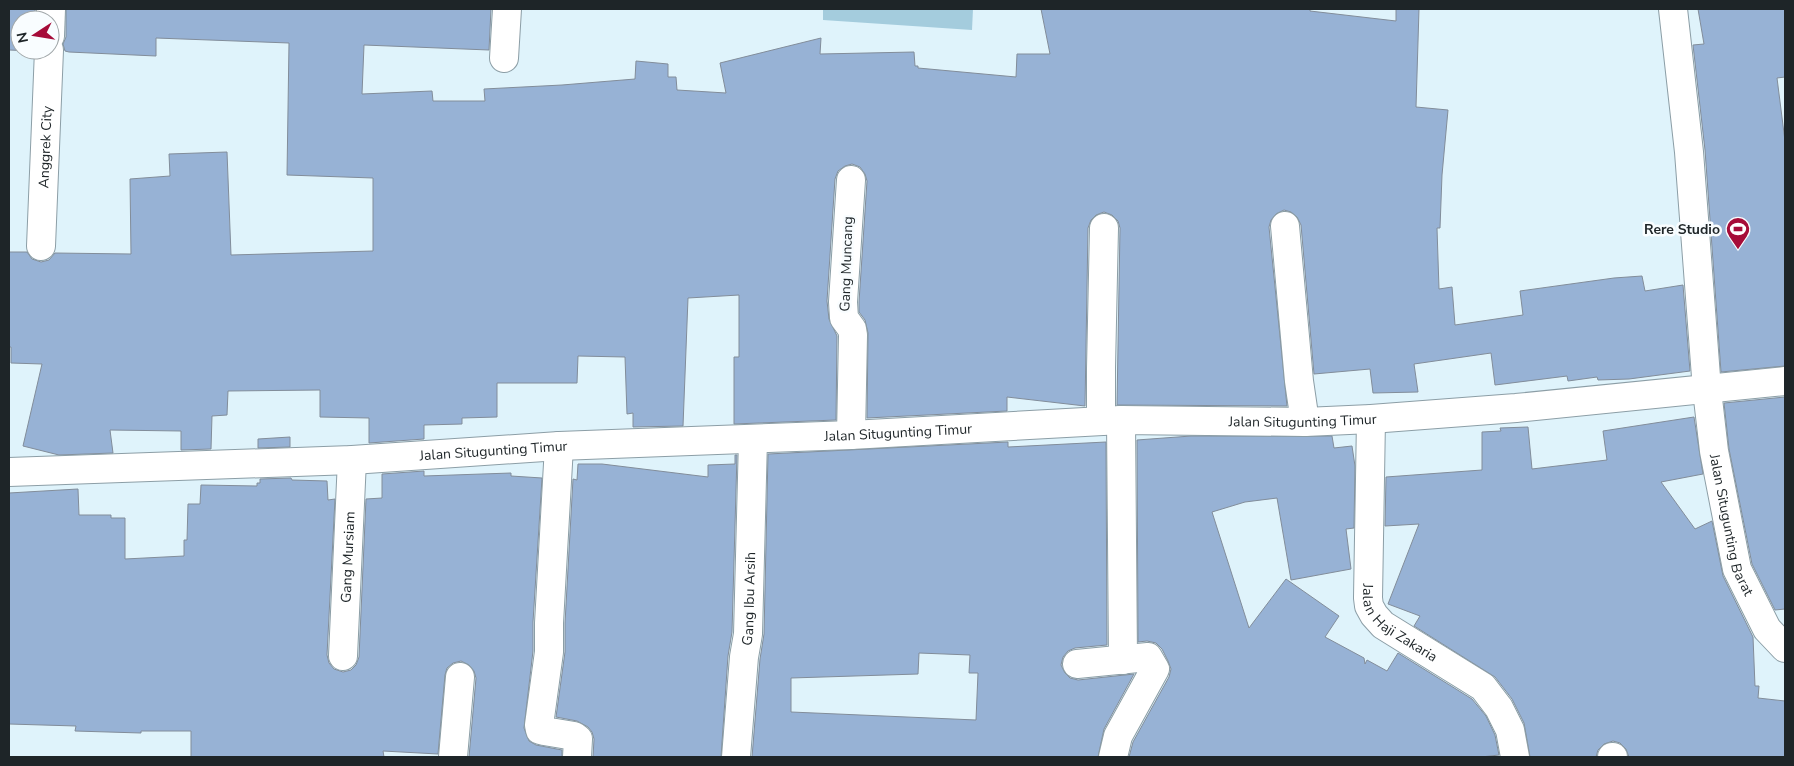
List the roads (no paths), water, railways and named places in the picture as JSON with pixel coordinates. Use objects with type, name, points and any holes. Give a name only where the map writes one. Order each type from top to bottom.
[{"type":"street","points":[[504,58],[507,9]]},
{"type":"street","name":"Jalan Situgunting Barat","points":[[1673,9],[1689,152],[1707,390],[1714,451],[1737,570],[1768,629],[1785,648]]},
{"type":"street","name":"Anggrek City","points":[[41,246],[49,60]]},
{"type":"street","name":"Gang Muncang","points":[[851,180],[843,302],[844,318],[852,329],[853,336],[851,435]]},
{"type":"street","points":[[1284,226],[1299,381],[1305,422]]},
{"type":"street","points":[[1104,228],[1101,368],[1111,420],[1122,660]]},
{"type":"street","name":"Jalan Situgunting Timur","points":[[9,472],[352,460],[559,446],[851,435],[1111,420],[1305,422],[1372,419],[1516,408],[1785,381]]},
{"type":"street","name":"Jalan Haji Zakaria","points":[[1372,419],[1368,598],[1370,606],[1383,625],[1483,687],[1499,708],[1510,730],[1515,757]]},
{"type":"street","name":"Gang Ibu Arsih","points":[[736,757],[744,656],[748,634],[753,439]]},
{"type":"street","points":[[559,446],[549,652],[539,725],[540,730],[574,736],[578,739],[577,757]]},
{"type":"street","name":"Gang Mursiam","points":[[343,656],[352,460]]},
{"type":"street","points":[[1077,664],[1148,657],[1155,669],[1118,736],[1113,757]]},
{"type":"street","points":[[453,757],[460,677]]},
{"type":"place","name":"Rere Studio","points":[[1738,250]]}]
